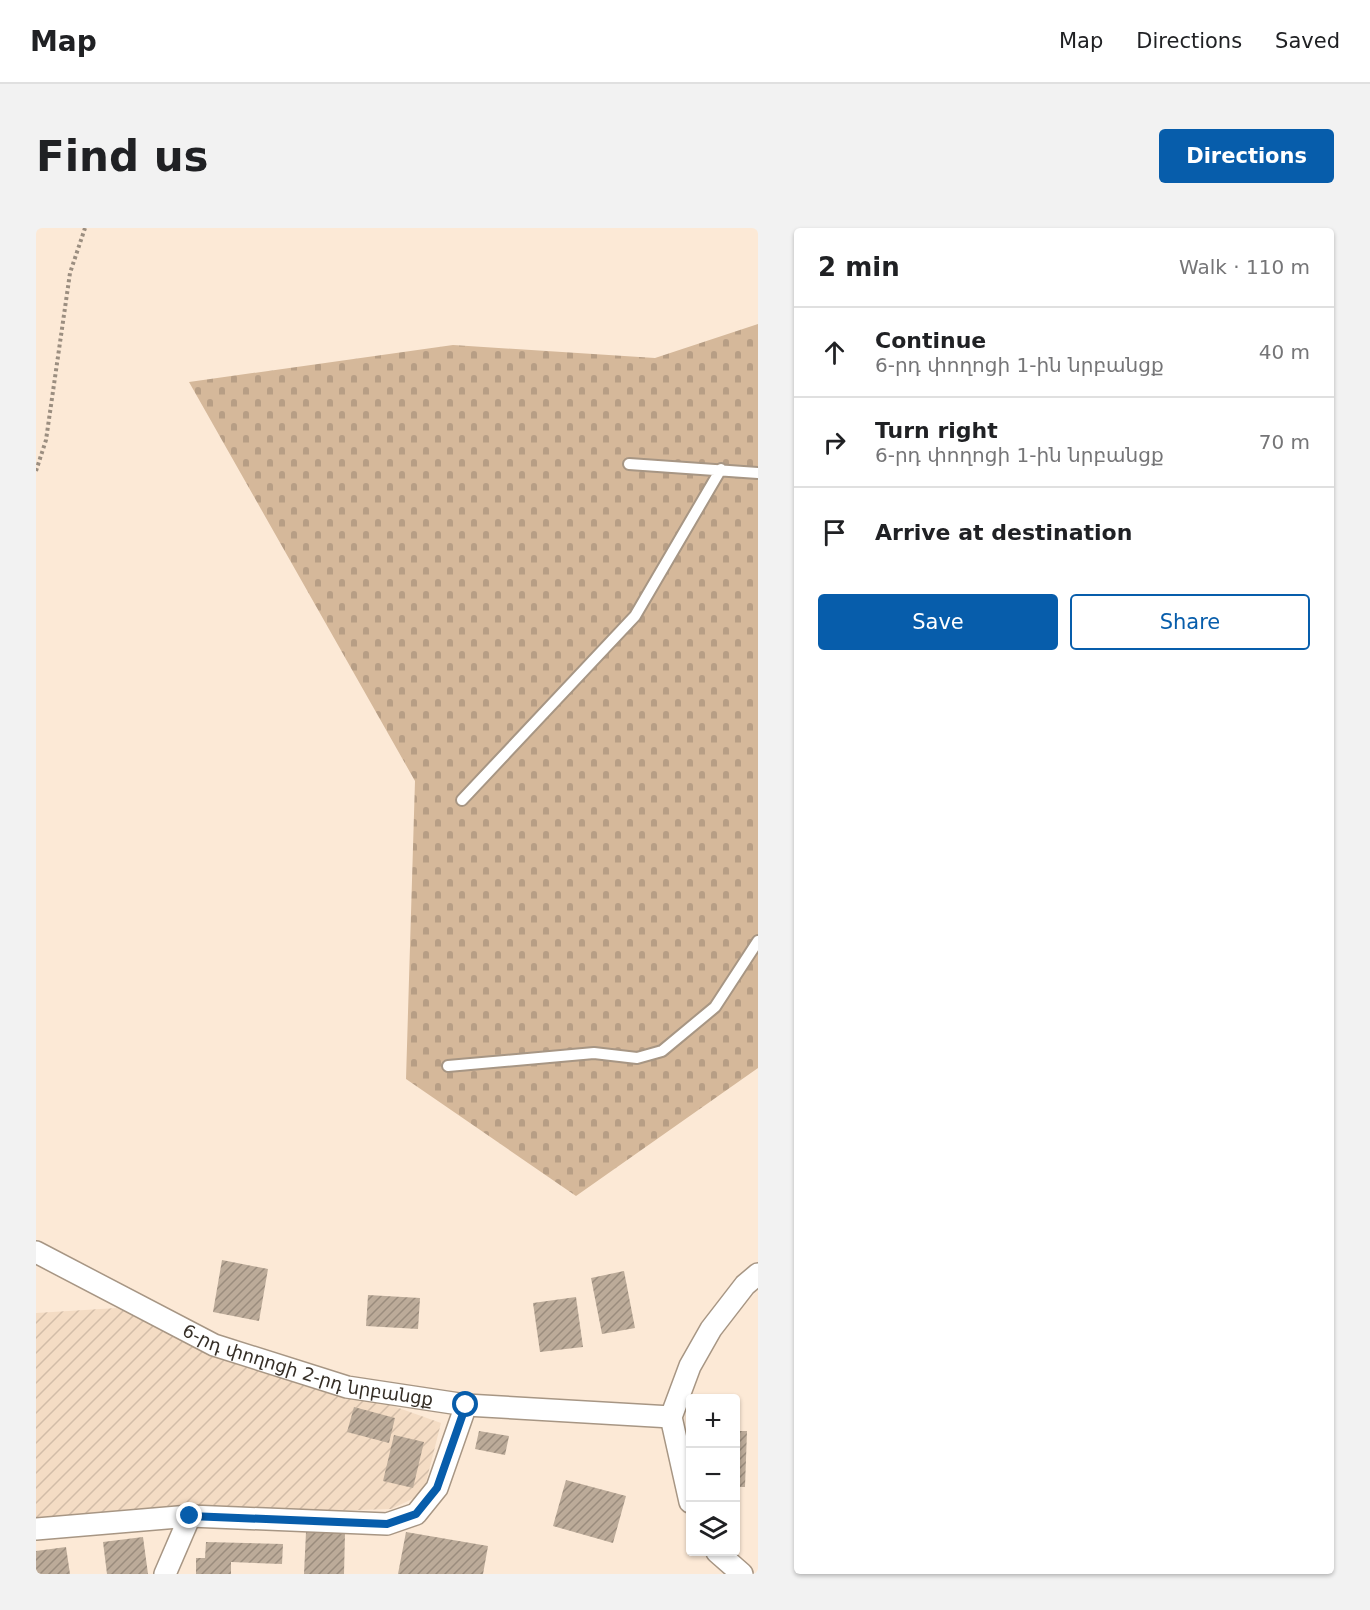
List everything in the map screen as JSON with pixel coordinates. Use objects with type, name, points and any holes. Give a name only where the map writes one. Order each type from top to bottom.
[{"type":"street","name":"6-րդ փողոցի 2-րդ նրբանցք","points":[[36,1252],[214,1345],[347,1387],[466,1405],[671,1417]]},
{"type":"street","points":[[686,1484],[671,1417],[690,1366],[711,1329],[745,1285],[758,1274]]},
{"type":"street","points":[[36,1529],[190,1516],[387,1524],[416,1514],[437,1488],[466,1405]]},
{"type":"street","points":[[165,1574],[190,1516]]},
{"type":"street","points":[[722,1556],[742,1574]]},
{"type":"lane","points":[[629,464],[758,473]]},
{"type":"lane","points":[[462,800],[635,616],[721,469]]},
{"type":"lane","points":[[448,1066],[594,1053],[637,1058],[662,1051],[715,1007],[758,941]]},
{"type":"path","points":[[36,471],[46,440],[70,273],[85,228]]},
{"type":"shaded area","points":[[117,1308],[441,1423],[423,1494],[391,1509],[36,1520],[36,1313]]},
{"type":"green space","points":[[758,324],[758,1068],[576,1196],[406,1079],[415,781],[189,382],[453,345],[655,358]]},
{"type":"building","points":[[222,1260],[268,1269],[259,1321],[213,1312]]},
{"type":"building","points":[[624,1271],[635,1328],[602,1334],[591,1278]]},
{"type":"building","points":[[368,1295],[420,1298],[418,1329],[366,1326]]},
{"type":"building","points":[[576,1297],[583,1347],[540,1352],[533,1303]]},
{"type":"building","points":[[354,1407],[395,1418],[389,1443],[347,1432]]},
{"type":"building","points":[[479,1431],[509,1436],[505,1455],[475,1449]]},
{"type":"building","points":[[740,1431],[747,1431],[745,1487],[740,1487]]},
{"type":"building","points":[[394,1435],[424,1442],[413,1488],[383,1481]]},
{"type":"building","points":[[566,1480],[626,1496],[613,1543],[553,1526]]},
{"type":"building","points":[[306,1532],[345,1533],[344,1574],[304,1574]]},
{"type":"building","points":[[406,1532],[488,1546],[483,1574],[398,1574]]},
{"type":"building","points":[[143,1537],[148,1574],[107,1574],[103,1542]]},
{"type":"building","points":[[206,1542],[283,1544],[282,1564],[231,1562],[231,1574],[196,1574],[196,1558],[205,1558]]},
{"type":"building","points":[[66,1547],[70,1574],[36,1574],[36,1551]]},
{"type":"route","points":[[190,1516],[387,1524],[416,1514],[437,1488],[466,1405]]}]
